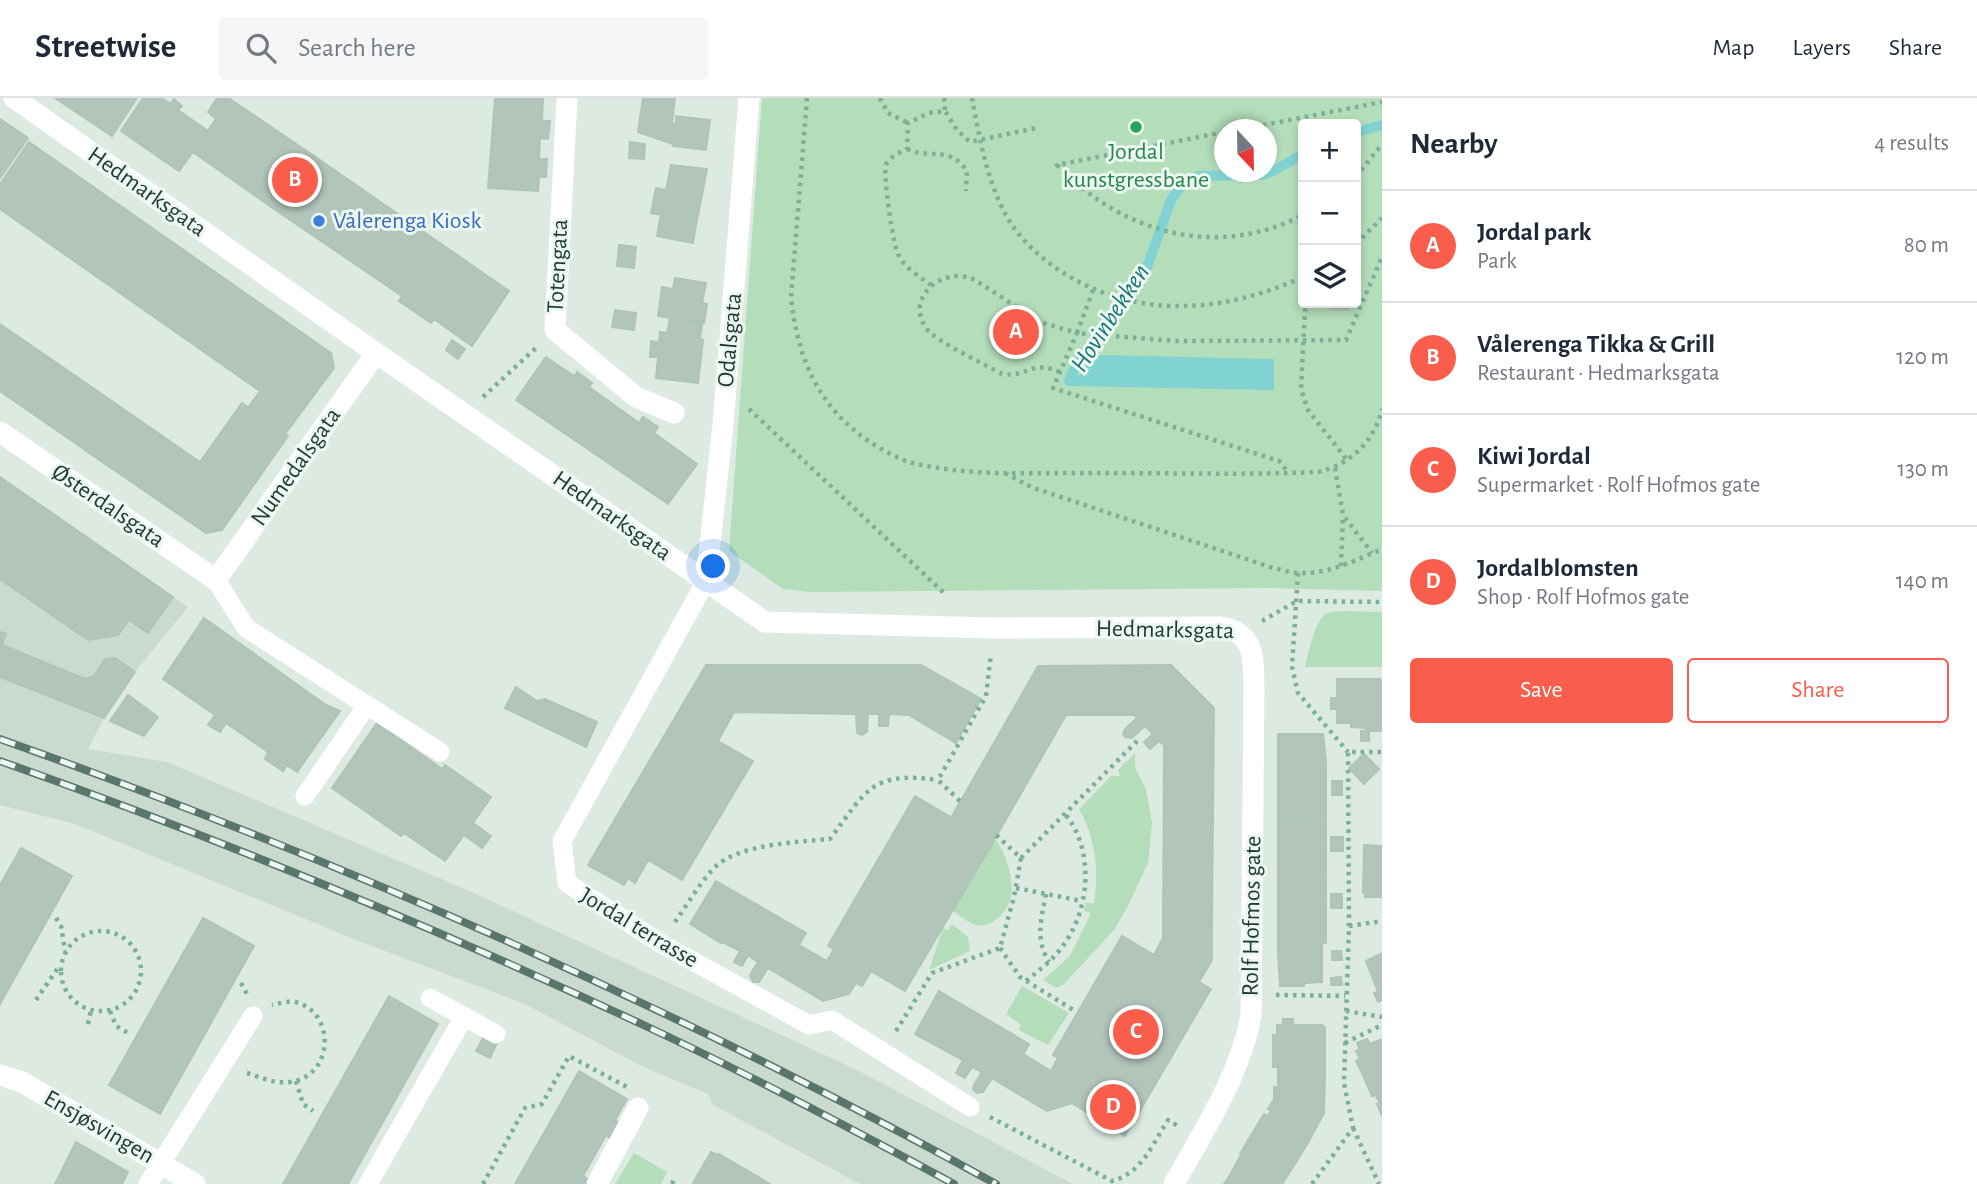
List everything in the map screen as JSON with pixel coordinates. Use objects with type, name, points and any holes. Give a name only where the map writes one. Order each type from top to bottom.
[{"type":"street","name":"Hedmarksgata","points":[[14,98],[765,622],[993,628],[1222,627],[1240,634]]},
{"type":"street","name":"Totengata","points":[[567,98],[555,330],[636,397],[674,413]]},
{"type":"street","name":"Odalsgata","points":[[706,581],[726,387],[749,98]]},
{"type":"street","name":"Numedalsgata","points":[[216,580],[376,353]]},
{"type":"street","name":"Østerdalsgata","points":[[0,432],[216,580]]},
{"type":"street","name":"Rolf Hofmos gate","points":[[1174,1184],[1239,1061],[1251,1016],[1254,690],[1252,652],[1248,642],[1240,634]]},
{"type":"street","name":"Ensjøsvingen","points":[[0,1075],[22,1082],[195,1184]]},
{"type":"street","points":[[597,1184],[635,1098]]},
{"type":"lane","points":[[216,580],[246,628],[440,752]]},
{"type":"lane","name":"Jordal terrasse","points":[[706,581],[562,841],[567,883],[660,943],[808,1025],[832,1020],[970,1107]]},
{"type":"lane","points":[[304,796],[367,705]]},
{"type":"lane","points":[[430,998],[496,1034]]},
{"type":"lane","points":[[148,1184],[253,1016]]},
{"type":"lane","points":[[368,1184],[464,1017]]},
{"type":"path","points":[[807,98],[791,298],[795,331],[804,361],[816,387],[833,410],[861,436],[878,447],[910,463],[944,470],[1318,472],[1335,468],[1347,460],[1374,434],[1382,409]]},
{"type":"path","points":[[880,98],[888,113],[908,123]]},
{"type":"path","points":[[944,98],[945,111],[970,142],[1036,128]]},
{"type":"path","points":[[972,98],[992,180],[1013,226],[1049,264],[1093,290],[1140,305],[1202,306],[1261,294],[1298,279]]},
{"type":"path","points":[[1277,122],[1382,102]]},
{"type":"path","points":[[908,123],[929,113],[945,111]]},
{"type":"path","points":[[907,149],[908,123]]},
{"type":"path","points":[[1214,134],[1057,165],[1083,191],[1111,209],[1153,229],[1180,235],[1239,235],[1272,228],[1298,217]]},
{"type":"path","points":[[1361,171],[1382,144]]},
{"type":"path","points":[[931,285],[902,262],[894,247],[885,169],[891,158],[907,149],[921,154],[947,154],[958,159],[967,171],[969,177],[966,191]]},
{"type":"path","points":[[1361,239],[1382,218]]},
{"type":"path","points":[[1060,372],[1046,366],[1037,366],[1012,375],[1002,374],[931,334],[921,319],[920,308],[924,293],[931,285],[947,277],[967,276],[1040,322],[1077,333],[1175,341],[1346,340],[1382,257]]},
{"type":"path","points":[[1093,290],[1053,388],[1279,461],[1289,473]]},
{"type":"path","points":[[1307,308],[1305,310],[1301,388],[1308,410],[1347,460]]},
{"type":"path","points":[[465,414],[555,330]]},
{"type":"path","points":[[726,387],[944,593]]},
{"type":"path","points":[[1335,468],[1343,516],[1341,566]]},
{"type":"path","points":[[1004,472],[1031,487],[1270,567],[1298,573],[1341,566],[1382,549]]},
{"type":"path","points":[[1343,516],[1372,553]]},
{"type":"path","points":[[1298,573],[1292,667],[1298,693],[1348,752],[1349,926],[1344,1083],[1353,1128],[1379,1184]]},
{"type":"path","points":[[1297,601],[1382,602]]},
{"type":"path","name":"Hedmarksgata","points":[[1240,634],[1297,601]]},
{"type":"path","points":[[938,780],[986,696],[993,628]]},
{"type":"path","points":[[1076,1011],[1020,977],[1000,948],[1021,858],[1139,739]]},
{"type":"path","points":[[1348,752],[1382,752]]},
{"type":"path","points":[[660,943],[714,868],[729,857],[778,843],[830,839],[866,793],[884,780],[911,776],[938,780],[960,801]]},
{"type":"path","points":[[1026,981],[1049,962],[1074,929],[1082,901],[1085,879],[1083,851],[1074,825],[1065,814]]},
{"type":"path","points":[[996,835],[1021,858]]},
{"type":"path","points":[[1016,888],[1082,901]]},
{"type":"path","points":[[1046,894],[1038,932],[1040,944],[1049,962]]},
{"type":"path","points":[[56,918],[61,926],[65,951]]},
{"type":"path","points":[[1349,926],[1382,921]]},
{"type":"path","points":[[97,930],[111,932],[123,937],[133,946],[139,958],[139,984],[132,996],[122,1005],[110,1011],[91,1010],[72,1000],[65,990],[60,977],[61,964],[65,951],[73,941],[97,930]]},
{"type":"path","points":[[883,1053],[932,973],[1000,948]]},
{"type":"path","points":[[36,1000],[61,964]]},
{"type":"path","points":[[1273,995],[1345,996]]},
{"type":"path","points":[[245,1073],[279,1082],[296,1081],[314,1072],[322,1060],[325,1039],[320,1024],[301,1003],[289,1001],[273,1004],[253,1016]]},
{"type":"path","points":[[88,1024],[91,1010]]},
{"type":"path","points":[[110,1011],[116,1026],[130,1034]]},
{"type":"path","points":[[1346,1011],[1382,1017]]},
{"type":"path","points":[[1345,1043],[1382,1025]]},
{"type":"path","points":[[483,1184],[525,1108],[542,1104],[569,1056],[635,1098]]},
{"type":"path","points":[[296,1081],[303,1104],[313,1111]]},
{"type":"path","points":[[970,1107],[1112,1181],[1127,1177],[1140,1165],[1168,1120],[1199,1140]]},
{"type":"path","points":[[1312,1184],[1353,1128]]},
{"type":"shaded area","points":[[0,477],[188,607],[135,672],[104,718],[88,749],[167,762],[472,892],[855,1069],[1073,1184],[860,1184],[713,1105],[708,1094],[641,1066],[525,1004],[361,942],[75,824],[0,805]]},
{"type":"green space","points":[[762,98],[1382,98],[1382,591],[1268,588],[810,592],[783,589],[729,551]]},
{"type":"green space","points":[[1330,612],[1382,612],[1382,667],[1305,667],[1312,638],[1322,617]]},
{"type":"green space","points":[[1135,753],[1135,768],[1146,789],[1152,823],[1148,863],[1114,930],[1064,984],[1056,988],[1043,980],[1070,956],[1091,913],[1084,911],[1086,903],[1094,903],[1095,854],[1079,809],[1111,776],[1120,776],[1118,770]]},
{"type":"green space","points":[[995,838],[1010,870],[1011,894],[1002,914],[992,922],[978,926],[952,911]]},
{"type":"green space","points":[[952,924],[968,937],[970,951],[929,970],[943,928],[948,930]]},
{"type":"green space","points":[[1022,986],[1069,1013],[1048,1045],[1019,1030],[1021,1025],[1006,1014]]},
{"type":"green space","points":[[634,1153],[667,1172],[661,1184],[615,1184]]},
{"type":"water","points":[[1101,355],[1274,359],[1274,390],[1072,386],[1091,359]]},
{"type":"building","points":[[55,98],[137,98],[112,136]]},
{"type":"building","points":[[143,98],[162,98],[170,104],[174,99],[182,106],[178,110],[208,131],[179,171],[121,131]]},
{"type":"building","points":[[217,98],[228,99],[215,118],[208,112]]},
{"type":"building","points":[[495,98],[543,98],[542,121],[550,121],[548,139],[540,138],[539,159],[547,159],[546,177],[539,177],[538,191],[488,188]]},
{"type":"building","points":[[643,98],[675,98],[672,123],[676,124],[676,116],[710,120],[706,150],[673,146],[638,132]]},
{"type":"building","points":[[230,99],[317,158],[280,213],[193,152]]},
{"type":"building","points":[[0,119],[28,138],[0,178]]},
{"type":"building","points":[[29,142],[331,353],[334,368],[285,434],[248,408],[260,391],[0,209],[0,184]]},
{"type":"building","points":[[630,142],[645,144],[644,159],[629,158]]},
{"type":"building","points":[[317,158],[509,291],[472,346],[434,319],[431,323],[399,301],[402,296],[280,213]]},
{"type":"building","points":[[671,165],[707,169],[696,225],[660,219],[661,215],[651,213],[656,188],[666,190]]},
{"type":"building","points":[[660,219],[696,225],[693,243],[657,236]]},
{"type":"building","points":[[619,245],[636,247],[634,268],[617,266]]},
{"type":"building","points":[[675,278],[706,283],[702,303],[707,304],[704,323],[658,316],[662,287],[673,289]]},
{"type":"building","points":[[615,310],[636,313],[634,330],[612,327]]},
{"type":"building","points":[[670,318],[702,324],[698,383],[656,378],[658,357],[650,357],[651,341],[659,342],[660,332],[667,333]]},
{"type":"building","points":[[0,324],[119,406],[85,450],[0,391]]},
{"type":"building","points":[[452,340],[465,349],[458,359],[446,350]]},
{"type":"building","points":[[546,357],[574,376],[577,372],[592,383],[589,387],[639,423],[643,417],[658,427],[654,433],[697,464],[668,504],[516,400]]},
{"type":"building","points":[[242,403],[288,436],[222,530],[206,533],[85,450],[119,406],[200,462]]},
{"type":"building","points":[[0,477],[173,597],[148,633],[129,620],[118,635],[88,640],[0,579]]},
{"type":"building","points":[[204,618],[326,705],[340,711],[297,772],[287,765],[283,771],[265,759],[268,752],[226,723],[220,732],[208,725],[215,715],[163,679]]},
{"type":"building","points":[[0,632],[6,634],[0,651]]},
{"type":"building","points":[[2,645],[85,679],[94,676],[105,659],[115,658],[135,672],[104,718],[0,677]]},
{"type":"building","points":[[706,665],[921,665],[981,699],[956,743],[909,715],[889,714],[888,726],[879,726],[879,714],[868,714],[867,732],[862,735],[857,733],[856,714],[734,712],[718,741],[753,761],[682,880],[648,860],[635,883],[628,878],[624,885],[588,865]]},
{"type":"building","points":[[1171,665],[1214,708],[1212,923],[1191,923],[1191,937],[1163,938],[1164,745],[1159,741],[1150,749],[1144,742],[1153,734],[1145,726],[1132,738],[1125,737],[1125,729],[1137,718],[1134,715],[1066,715],[993,842],[951,818],[1038,666]]},
{"type":"building","points":[[1337,679],[1366,679],[1366,728],[1351,727],[1351,723],[1337,723],[1337,709],[1331,709],[1331,698],[1337,698]]},
{"type":"building","points":[[1366,679],[1380,679],[1382,683],[1382,731],[1366,731]]},
{"type":"building","points":[[516,687],[537,701],[545,699],[597,722],[586,747],[505,708]]},
{"type":"building","points":[[128,695],[158,717],[144,736],[110,721]]},
{"type":"building","points":[[377,723],[442,769],[445,765],[491,797],[473,823],[491,836],[482,848],[464,835],[445,861],[404,833],[401,836],[332,788]]},
{"type":"building","points":[[1361,731],[1369,731],[1369,741],[1361,741]]},
{"type":"building","points":[[1278,734],[1323,734],[1326,761],[1278,762]]},
{"type":"building","points":[[1364,754],[1379,769],[1364,784],[1349,768]]},
{"type":"building","points":[[1326,761],[1326,788],[1278,788],[1278,762]]},
{"type":"building","points":[[1332,781],[1342,781],[1342,795],[1332,795]]},
{"type":"building","points":[[1278,788],[1326,788],[1326,817],[1278,817]]},
{"type":"building","points":[[915,796],[993,842],[905,991],[828,946]]},
{"type":"building","points":[[1278,817],[1326,817],[1326,845],[1278,845]]},
{"type":"building","points":[[1331,837],[1343,837],[1343,851],[1331,851]]},
{"type":"building","points":[[1278,845],[1326,845],[1326,874],[1278,875]]},
{"type":"building","points":[[1364,845],[1382,846],[1382,897],[1365,897],[1363,893]]},
{"type":"building","points":[[21,848],[72,876],[0,1004],[0,885]]},
{"type":"building","points":[[1326,874],[1326,902],[1278,902],[1278,875]]},
{"type":"building","points":[[716,881],[806,933],[799,945],[827,961],[834,949],[871,971],[862,986],[856,983],[849,994],[823,1001],[768,968],[759,982],[753,982],[750,975],[758,962],[748,955],[742,966],[734,962],[740,951],[690,924]]},
{"type":"building","points":[[1331,894],[1342,894],[1342,908],[1331,908]]},
{"type":"building","points":[[1278,902],[1326,902],[1326,932],[1278,932]]},
{"type":"building","points":[[203,918],[254,946],[160,1114],[109,1085]]},
{"type":"building","points":[[1191,923],[1212,923],[1212,960],[1199,982],[1211,989],[1125,1136],[1072,1103],[1047,1111],[1005,1086],[1023,1054],[1051,1071],[1058,1058],[1053,1055],[1122,936],[1154,955],[1163,938],[1191,937]]},
{"type":"building","points":[[1278,932],[1326,932],[1322,955],[1278,955]]},
{"type":"building","points":[[1332,951],[1341,951],[1342,960],[1332,960]]},
{"type":"building","points":[[1382,953],[1382,1000],[1378,1002],[1374,993],[1378,992],[1366,961]]},
{"type":"building","points":[[1278,955],[1322,955],[1322,982],[1304,983],[1304,986],[1280,986]]},
{"type":"building","points":[[1341,977],[1342,985],[1331,985],[1331,978]]},
{"type":"building","points":[[939,991],[1029,1044],[1005,1086],[992,1078],[983,1092],[977,1093],[973,1089],[982,1072],[972,1067],[965,1078],[956,1073],[963,1060],[915,1034]]},
{"type":"building","points":[[389,996],[438,1024],[348,1184],[283,1184]]},
{"type":"building","points":[[1283,1019],[1293,1019],[1293,1025],[1325,1027],[1325,1052],[1273,1052],[1273,1035],[1277,1035],[1277,1025],[1283,1025]]},
{"type":"building","points":[[484,1036],[497,1043],[490,1058],[476,1051]]},
{"type":"building","points":[[1367,1039],[1370,1044],[1382,1039],[1382,1067],[1363,1075],[1356,1061],[1360,1059],[1356,1051],[1360,1049],[1357,1043]]},
{"type":"building","points":[[1273,1052],[1325,1052],[1325,1076],[1278,1076],[1278,1067],[1273,1067]]},
{"type":"building","points":[[1382,1067],[1382,1095],[1377,1098],[1376,1095],[1372,1096],[1363,1075]]},
{"type":"building","points":[[579,1071],[627,1099],[615,1120],[619,1123],[611,1139],[606,1135],[583,1176],[588,1179],[585,1184],[515,1184]]},
{"type":"building","points":[[1278,1076],[1325,1076],[1324,1113],[1274,1099]]},
{"type":"building","points":[[1382,1095],[1382,1116],[1377,1098]]},
{"type":"building","points":[[1274,1099],[1324,1113],[1309,1141],[1268,1116],[1271,1110],[1268,1109]]},
{"type":"building","points":[[1264,1114],[1309,1141],[1295,1164],[1250,1137]]},
{"type":"building","points":[[1250,1137],[1295,1164],[1284,1181],[1240,1154]]},
{"type":"building","points":[[76,1142],[128,1172],[122,1184],[55,1184]]},
{"type":"building","points":[[711,1152],[719,1154],[770,1184],[693,1183]]},
{"type":"building","points":[[1241,1155],[1284,1181],[1282,1184],[1245,1184],[1230,1175]]},
{"type":"building","points":[[1230,1175],[1245,1184],[1224,1184]]},
{"type":"waterway","name":"Hovinbekken","points":[[1361,131],[1382,125]]},
{"type":"waterway","name":"Hovinbekken","points":[[1087,380],[1069,381],[1074,369],[1143,278],[1171,200],[1184,183],[1197,176],[1262,175],[1298,157]]},
{"type":"railway","points":[[0,739],[256,835],[507,941],[754,1057],[996,1184]]},
{"type":"railway","points":[[0,761],[247,854],[491,956],[728,1066],[954,1184]]},
{"type":"place","name":"Jordal kunstgressbane","points":[[1136,127]]},
{"type":"place","name":"Vålerenga Tikka & Grill","points":[[295,180]]},
{"type":"place","name":"Vålerenga Kiosk","points":[[319,221]]},
{"type":"place","name":"Jordal park","points":[[1016,332]]},
{"type":"place","name":"Kiwi Jordal","points":[[1136,1032]]},
{"type":"place","name":"Jordalblomsten","points":[[1113,1107]]}]
